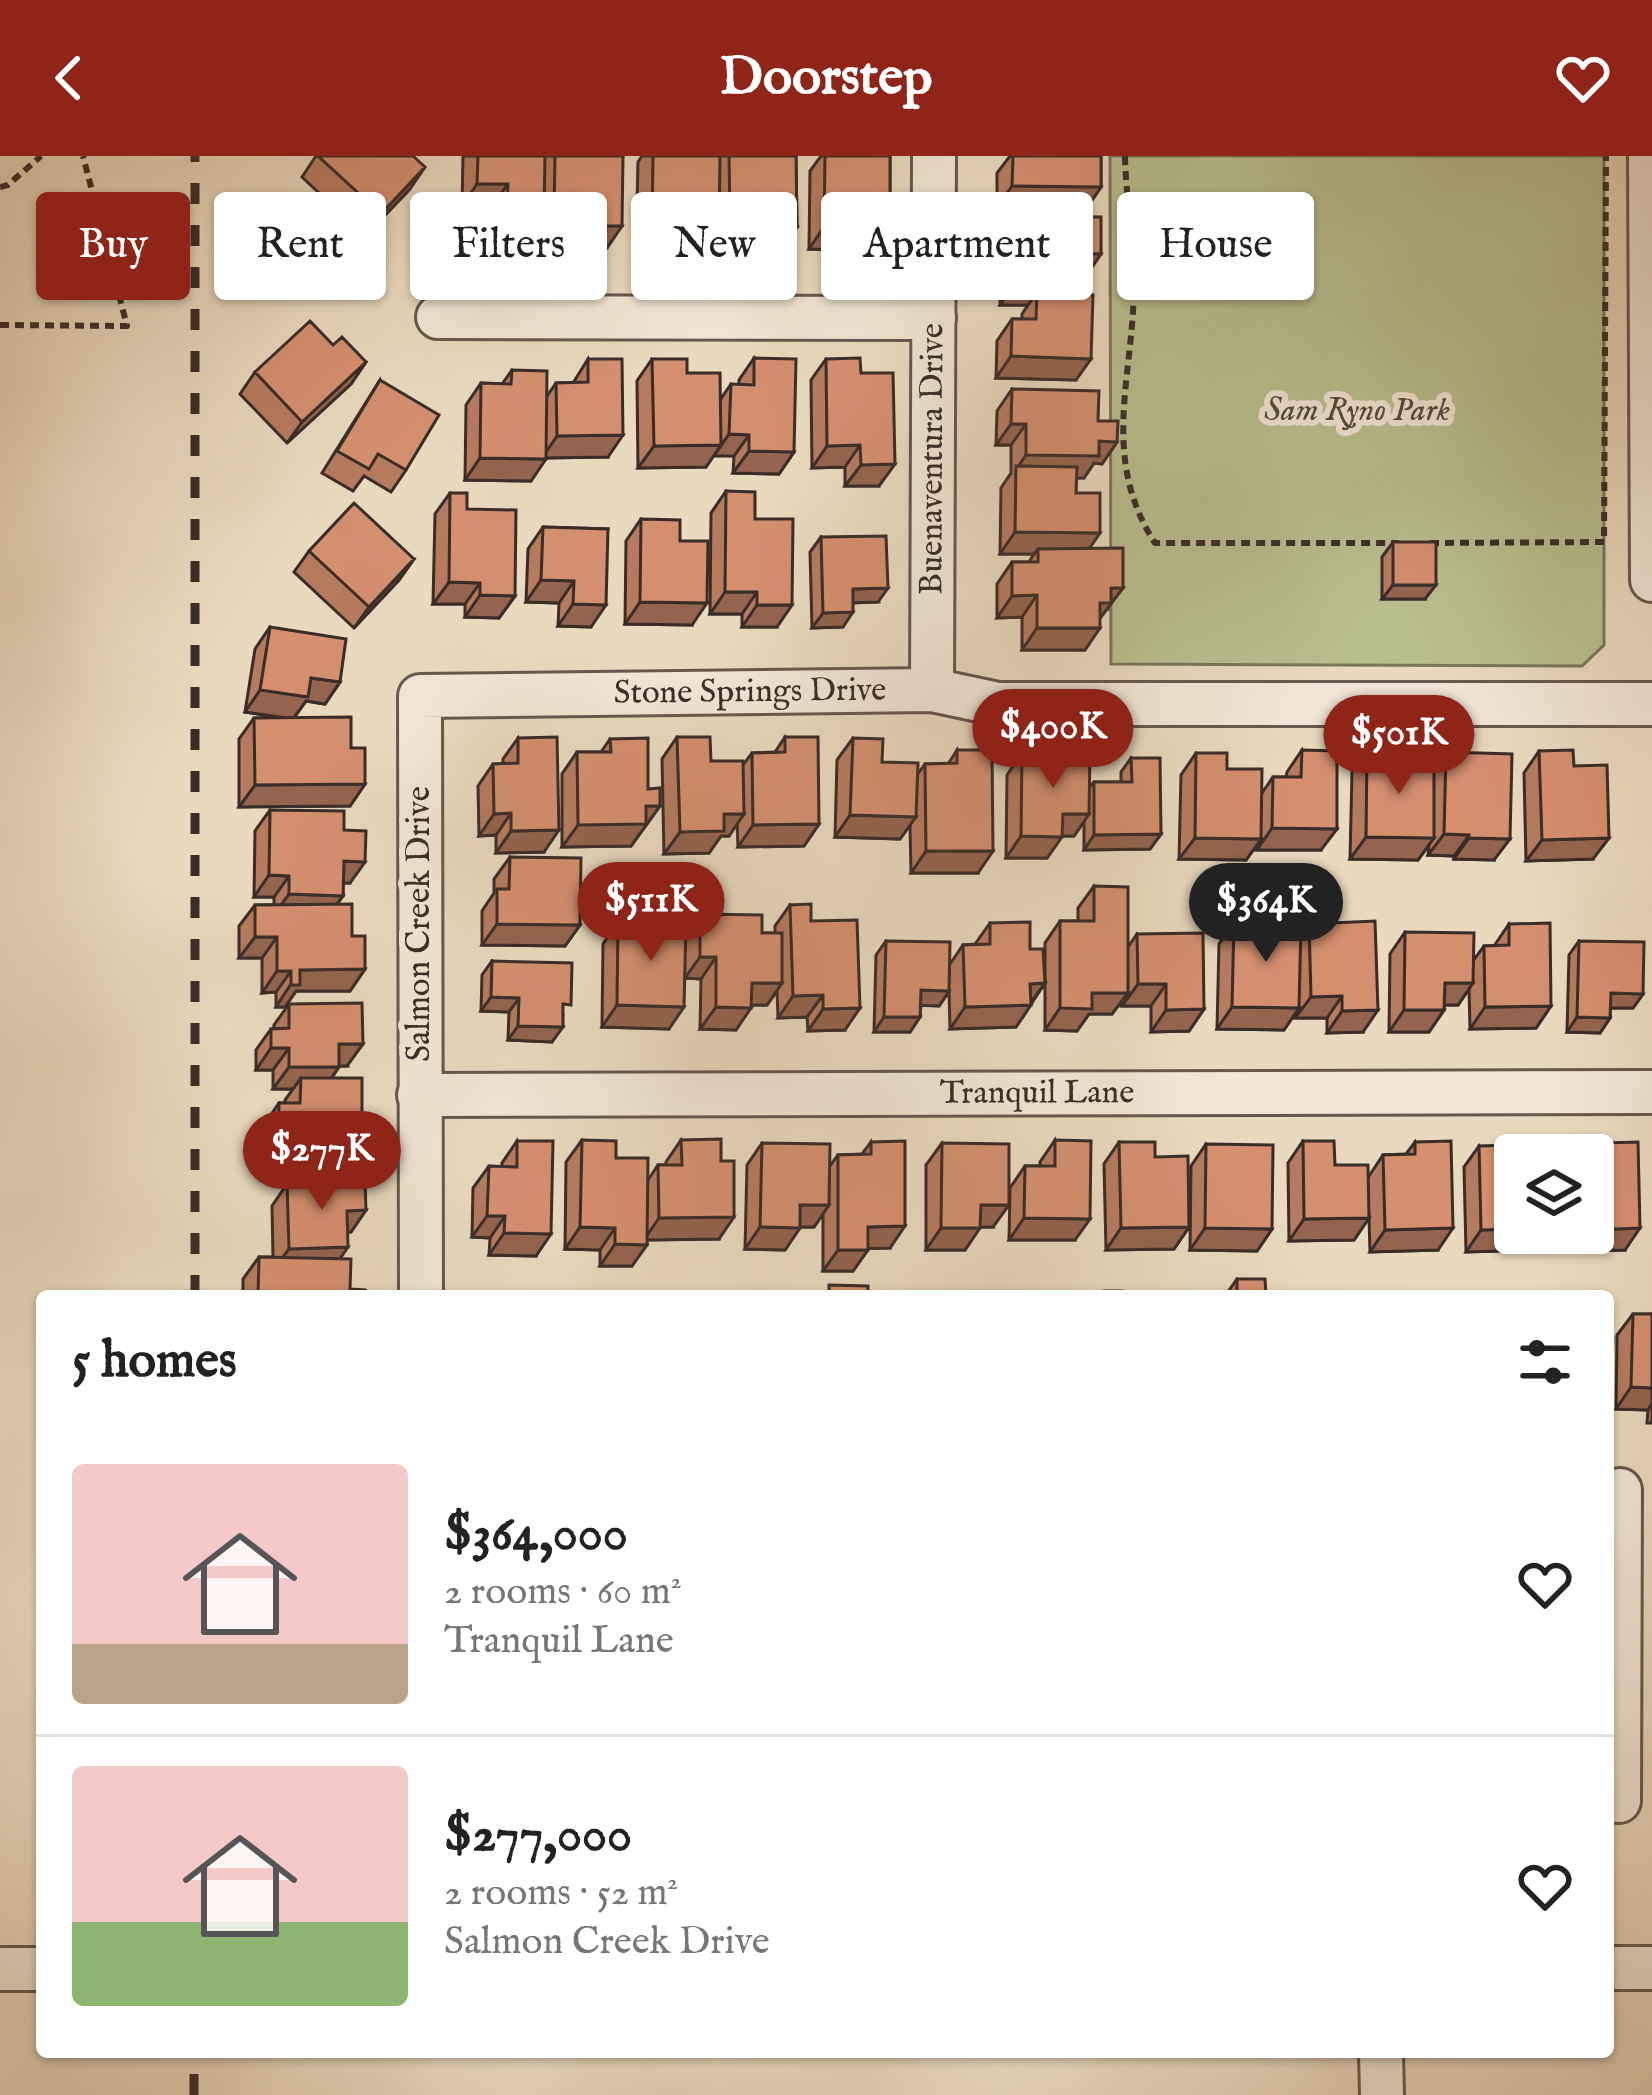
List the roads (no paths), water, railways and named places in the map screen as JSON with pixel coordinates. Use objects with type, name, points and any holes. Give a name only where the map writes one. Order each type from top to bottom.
[{"type":"street","name":"Buenaventura Drive","points":[[932,690],[934,156]]},
{"type":"street","points":[[1650,156],[1652,580]]},
{"type":"street","points":[[438,317],[934,318]]},
{"type":"street","name":"Stone Springs Drive","points":[[420,696],[932,690],[998,704],[1652,704]]},
{"type":"street","name":"Salmon Creek Drive","points":[[420,696],[421,1290]]},
{"type":"street","name":"Tranquil Lane","points":[[419,1095],[1652,1092]]},
{"type":"street","points":[[1619,1801],[1627,1490]]},
{"type":"street","points":[[0,1969],[36,1969]]},
{"type":"street","points":[[1614,1969],[1652,1969]]},
{"type":"street","points":[[1381,2058],[1382,2095]]},
{"type":"railway","points":[[195,156],[195,1290]]},
{"type":"railway","points":[[194,2058],[194,2095]]},
{"type":"park label","name":"Sam Ryno Park","points":[[1357,411]]}]
